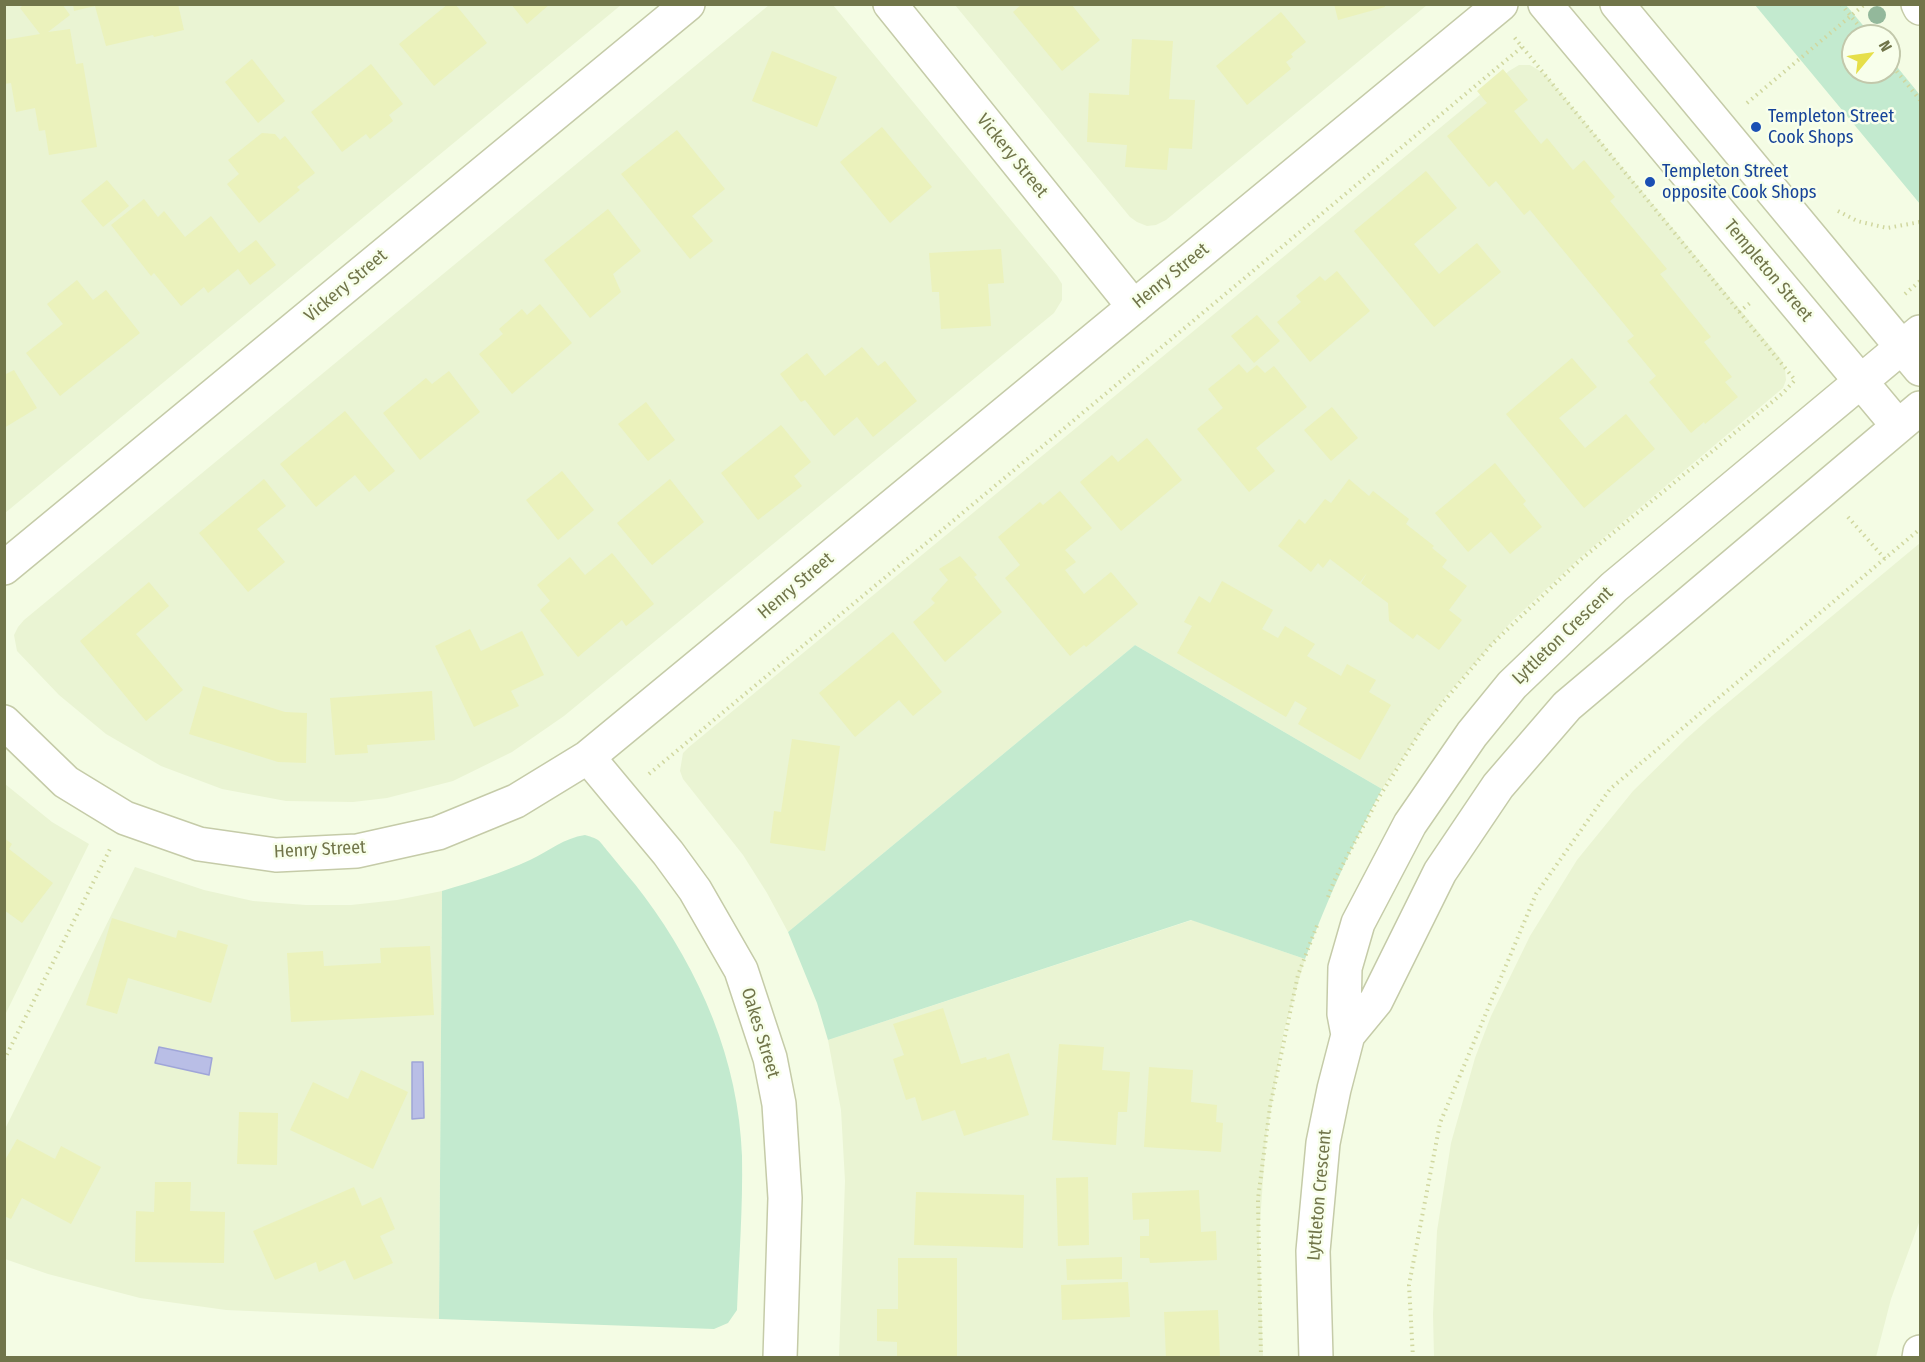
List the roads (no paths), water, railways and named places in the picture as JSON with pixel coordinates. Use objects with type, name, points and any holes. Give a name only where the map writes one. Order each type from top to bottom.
[{"type":"street","name":"Vickery Street","points":[[4,568],[688,4]]},
{"type":"street","name":"Vickery Street","points":[[890,4],[1134,307]]},
{"type":"street","name":"Templeton Street","points":[[1545,4],[1860,381],[1909,417]]},
{"type":"street","points":[[1617,4],[1914,349]]},
{"type":"street","name":"Henry Street","points":[[4,722],[66,782],[125,818],[199,844],[276,855],[357,851],[448,829],[516,801],[588,758],[1497,8]]},
{"type":"street","name":"Lyttleton Crescent","points":[[1348,1035],[1344,1014],[1345,968],[1359,923],[1410,824],[1472,734],[1512,686],[1614,587],[1860,381],[1914,349]]},
{"type":"street","name":"Lyttleton Crescent","points":[[1316,1358],[1313,1251],[1323,1143],[1334,1089],[1348,1035],[1376,1001],[1440,872],[1498,786],[1567,706],[1909,417]]},
{"type":"street","name":"Oakes Street","points":[[588,758],[668,853],[695,890],[741,970],[770,1058],[779,1104],[785,1198],[780,1358]]},
{"type":"street","points":[[1919,1358],[1920,1352]]},
{"type":"water","points":[[159,1047],[212,1058],[209,1075],[155,1063]]},
{"type":"water","points":[[412,1062],[423,1062],[424,1118],[412,1119]]},
{"type":"place","name":"Templeton Street Cook Shops","points":[[1756,127]]},
{"type":"place","name":"Templeton Street opposite Cook Shops","points":[[1650,182]]}]
